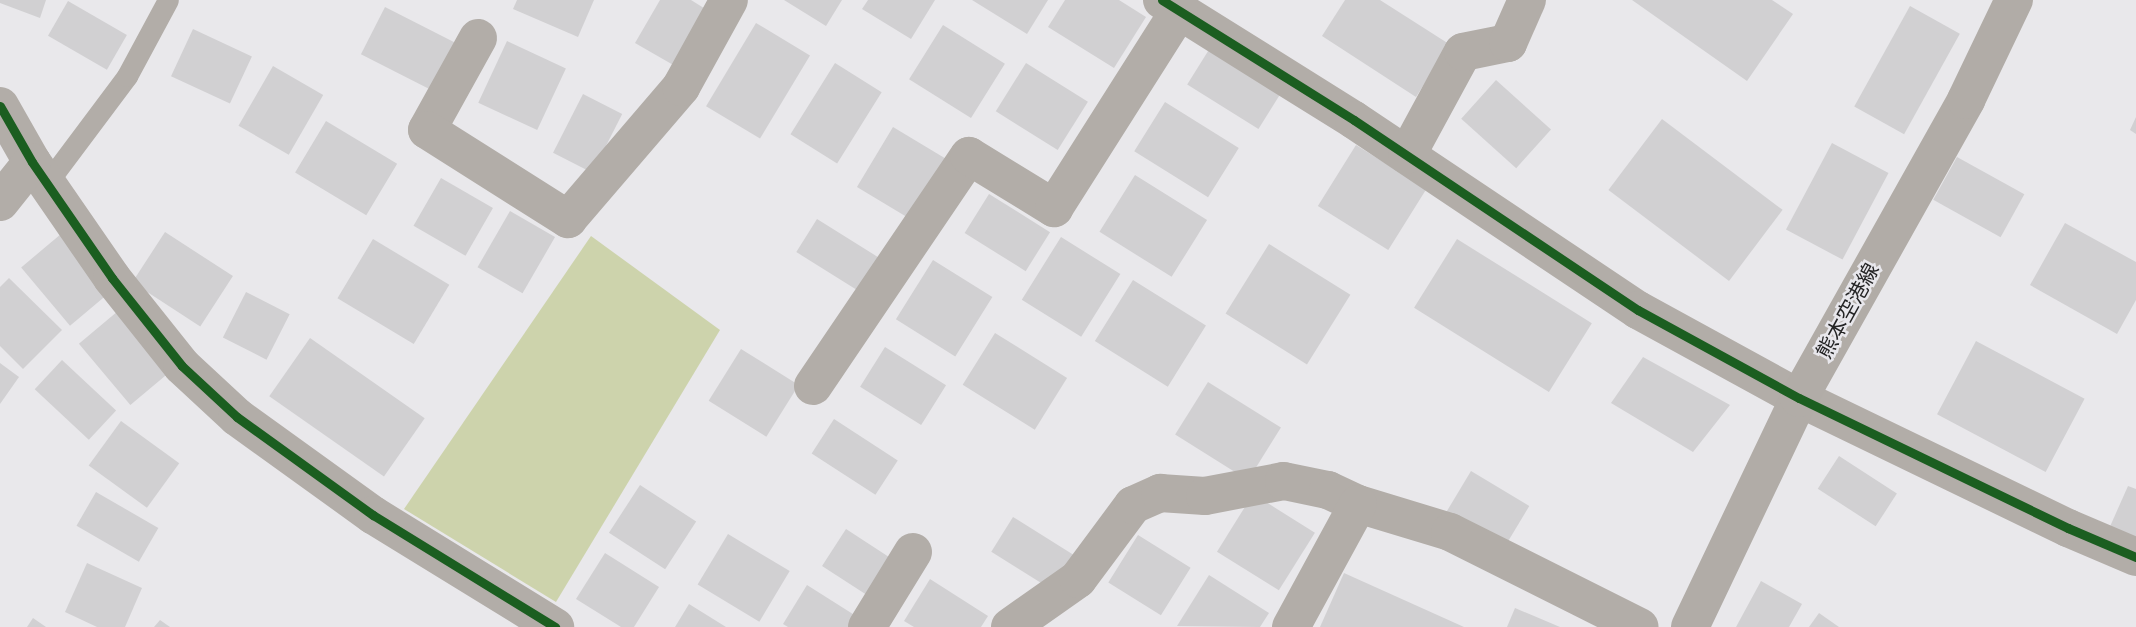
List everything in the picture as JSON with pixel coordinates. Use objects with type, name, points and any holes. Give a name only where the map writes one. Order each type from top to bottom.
[{"type":"main road","name":"熊本空港線","points":[[1690,627],[1799,398],[1966,100],[2014,0]]},
{"type":"street","points":[[478,38],[427,130],[568,219],[681,87],[729,0]]},
{"type":"street","points":[[1407,155],[1463,52],[1508,43],[1527,0]]},
{"type":"street","points":[[813,386],[969,156],[1054,208],[1170,5],[1407,155],[1638,310],[1799,398],[2068,528],[2136,557]]},
{"type":"street","points":[[0,106],[39,173],[112,278],[182,366],[237,417],[373,515],[555,627]]},
{"type":"street","points":[[0,202],[39,173]]},
{"type":"street","points":[[1010,627],[1078,579],[1133,505],[1160,493],[1205,496],[1284,481],[1328,490],[1358,505],[1450,532],[1640,627]]},
{"type":"street","points":[[1291,627],[1358,505]]},
{"type":"street","points":[[867,627],[913,552]]},
{"type":"lane","points":[[39,173],[127,76],[168,0]]},
{"type":"green space","points":[[591,236],[720,330],[556,602],[404,509]]},
{"type":"building","points":[[0,0],[46,0],[40,18],[0,3]]},
{"type":"building","points":[[517,0],[594,0],[578,37],[513,9]]},
{"type":"building","points":[[660,0],[691,0],[707,10],[675,66],[635,43]]},
{"type":"building","points":[[784,0],[842,0],[826,26]]},
{"type":"building","points":[[868,0],[935,0],[911,39],[862,9]]},
{"type":"building","points":[[972,0],[1048,0],[1027,34]]},
{"type":"building","points":[[1065,0],[1119,0],[1146,17],[1114,68],[1048,27]]},
{"type":"building","points":[[1345,0],[1380,0],[1449,44],[1416,97],[1322,36]]},
{"type":"building","points":[[1632,0],[1772,0],[1793,14],[1747,81]]},
{"type":"building","points":[[68,1],[127,35],[107,70],[48,36]]},
{"type":"building","points":[[1910,6],[1960,34],[1904,134],[1854,107]]},
{"type":"building","points":[[385,7],[456,43],[432,91],[361,54]]},
{"type":"building","points":[[756,23],[810,55],[760,139],[706,106]]},
{"type":"building","points":[[943,25],[1005,64],[971,118],[909,79]]},
{"type":"building","points":[[193,29],[252,56],[230,104],[171,76]]},
{"type":"building","points":[[507,41],[566,68],[537,130],[478,103]]},
{"type":"building","points":[[1210,48],[1281,93],[1258,129],[1187,84]]},
{"type":"building","points":[[835,63],[882,92],[837,163],[790,134]]},
{"type":"building","points":[[1026,63],[1088,102],[1058,150],[996,111]]},
{"type":"building","points":[[273,66],[323,95],[289,155],[238,126]]},
{"type":"building","points":[[1496,80],[1551,130],[1516,168],[1461,119]]},
{"type":"building","points":[[583,94],[622,114],[592,173],[553,153]]},
{"type":"building","points":[[1165,102],[1239,148],[1208,197],[1134,151]]},
{"type":"building","points":[[2136,117],[2136,134],[2130,130]]},
{"type":"building","points":[[1662,119],[1783,210],[1729,281],[1608,190]]},
{"type":"building","points":[[326,121],[397,164],[366,215],[295,172]]},
{"type":"building","points":[[893,127],[950,161],[914,221],[857,187]]},
{"type":"building","points":[[1832,143],[1889,173],[1843,260],[1786,230]]},
{"type":"building","points":[[1356,145],[1426,189],[1388,250],[1318,206]]},
{"type":"building","points":[[1957,157],[2024,194],[2001,237],[1933,200]]},
{"type":"building","points":[[1135,175],[1207,220],[1172,277],[1099,232]]},
{"type":"building","points":[[441,178],[493,208],[465,256],[414,226]]},
{"type":"building","points":[[989,194],[1050,232],[1026,271],[965,233]]},
{"type":"building","points":[[510,211],[555,237],[523,293],[478,267]]},
{"type":"building","points":[[817,219],[878,257],[857,290],[796,252]]},
{"type":"building","points":[[2065,223],[2136,262],[2136,300],[2117,334],[2030,285]]},
{"type":"building","points":[[165,232],[233,276],[200,326],[132,282]]},
{"type":"building","points":[[61,234],[110,292],[70,326],[21,267]]},
{"type":"building","points":[[1061,237],[1120,274],[1081,337],[1022,300]]},
{"type":"building","points":[[373,239],[449,285],[414,344],[337,298]]},
{"type":"building","points":[[1457,239],[1592,323],[1549,392],[1414,308]]},
{"type":"building","points":[[1269,244],[1350,295],[1307,364],[1226,314]]},
{"type":"building","points":[[933,260],[992,297],[955,356],[896,319]]},
{"type":"building","points":[[9,278],[62,330],[23,369],[0,346],[0,287]]},
{"type":"building","points":[[1133,280],[1206,326],[1168,387],[1095,341]]},
{"type":"building","points":[[246,292],[290,314],[267,360],[223,337]]},
{"type":"building","points":[[118,311],[169,372],[130,405],[79,344]]},
{"type":"building","points":[[995,333],[1067,378],[1035,430],[963,385]]},
{"type":"building","points":[[310,338],[425,418],[384,476],[269,396]]},
{"type":"building","points":[[1976,341],[2085,399],[2046,472],[1937,414]]},
{"type":"building","points":[[885,347],[946,385],[921,425],[860,387]]},
{"type":"building","points":[[741,349],[799,385],[766,437],[709,401]]},
{"type":"building","points":[[1643,357],[1730,405],[1693,452],[1611,403]]},
{"type":"building","points":[[62,360],[116,410],[89,440],[35,389]]},
{"type":"building","points":[[0,363],[19,377],[0,404]]},
{"type":"building","points":[[1208,382],[1281,428],[1248,480],[1175,435]]},
{"type":"building","points":[[834,419],[898,460],[875,495],[812,453]]},
{"type":"building","points":[[121,421],[179,463],[147,508],[89,465]]},
{"type":"building","points":[[1839,456],[1897,494],[1876,526],[1818,489]]},
{"type":"building","points":[[1471,471],[1529,506],[1501,552],[1443,517]]},
{"type":"building","points":[[640,485],[696,521],[665,569],[609,533]]},
{"type":"building","points":[[2128,486],[2136,489],[2136,544],[2108,531]]},
{"type":"building","points":[[96,492],[158,528],[139,562],[77,526]]},
{"type":"building","points":[[1253,494],[1315,533],[1279,590],[1217,552]]},
{"type":"building","points":[[1013,517],[1076,556],[1054,591],[991,552]]},
{"type":"building","points":[[846,529],[895,561],[872,598],[822,566]]},
{"type":"building","points":[[728,534],[790,571],[759,622],[698,585]]},
{"type":"building","points":[[1138,535],[1191,568],[1161,615],[1108,582]]},
{"type":"building","points":[[605,553],[659,587],[634,627],[621,627],[576,599]]},
{"type":"building","points":[[87,563],[142,588],[125,627],[97,627],[65,612]]},
{"type":"building","points":[[1344,573],[1464,627],[1320,627]]},
{"type":"building","points":[[1209,575],[1269,613],[1260,627],[1177,626]]},
{"type":"building","points":[[930,579],[988,616],[981,627],[914,627],[904,621]]},
{"type":"building","points":[[1761,581],[1802,604],[1789,627],[1736,627]]},
{"type":"building","points":[[807,585],[856,616],[849,627],[788,627],[783,624]]},
{"type":"building","points":[[689,604],[726,627],[675,627]]},
{"type":"building","points":[[1515,608],[1560,627],[1507,627]]},
{"type":"building","points":[[1819,613],[1839,627],[1809,627]]},
{"type":"building","points":[[33,618],[46,627],[27,627]]},
{"type":"building","points":[[160,620],[170,627],[154,627]]},
{"type":"cycle path","points":[[1162,0],[1354,120],[1638,310],[1799,398],[2068,528],[2136,557]]},
{"type":"cycle path","points":[[0,106],[32,162],[112,278],[182,366],[237,417],[373,515],[555,627]]}]
